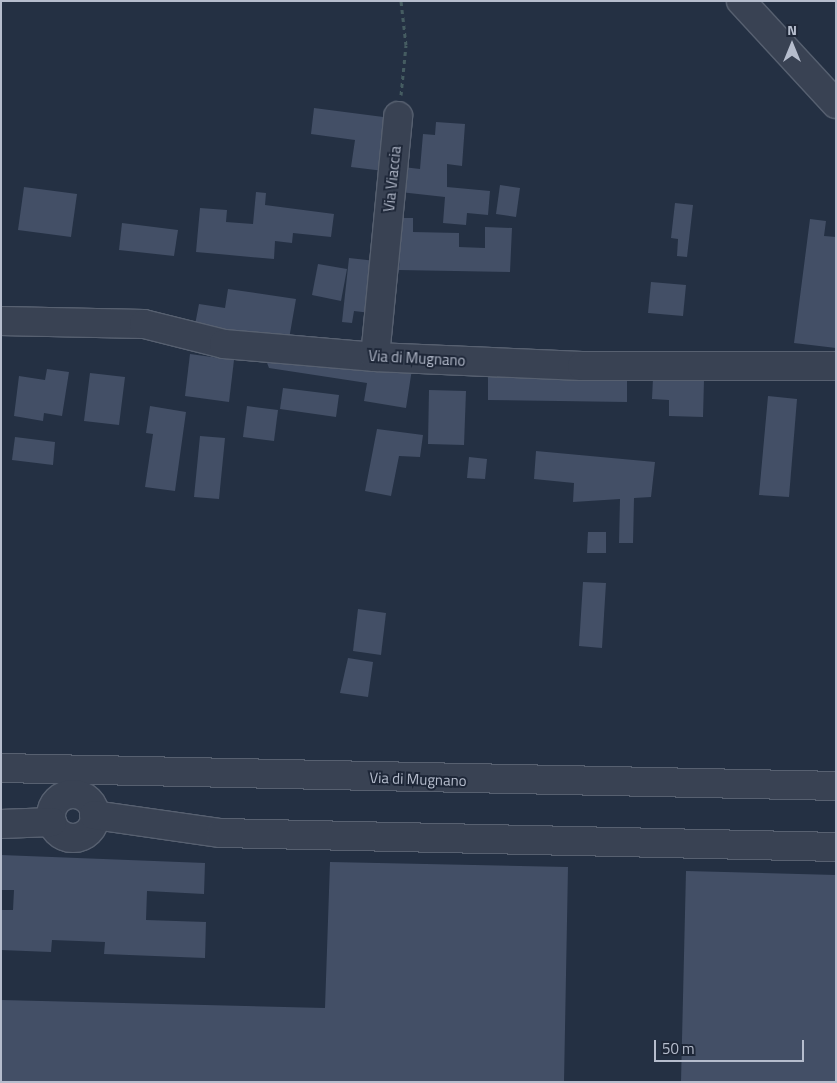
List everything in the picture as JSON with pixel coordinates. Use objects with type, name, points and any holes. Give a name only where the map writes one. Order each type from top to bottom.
[{"type":"street","points":[[749,6],[836,104]]},
{"type":"street","name":"Via Viaccia","points":[[375,357],[398,116]]},
{"type":"street","name":"Via di Mugnano","points":[[1,321],[144,324],[224,344],[375,357],[582,366],[836,366]]},
{"type":"street","name":"Via di Mugnano","points":[[1,768],[836,786]]},
{"type":"street","points":[[1,824],[52,822],[60,834],[77,837],[90,829],[94,815],[221,833],[836,847]]},
{"type":"path","points":[[398,116],[406,45],[401,1]]},
{"type":"building","points":[[314,108],[391,118],[384,171],[351,167],[355,140],[311,134]]},
{"type":"building","points":[[436,122],[465,124],[462,166],[447,164],[447,187],[490,191],[488,215],[467,213],[466,225],[443,223],[445,197],[400,192],[403,167],[420,169],[423,134],[435,135]]},
{"type":"building","points":[[500,185],[520,188],[516,217],[496,214]]},
{"type":"building","points":[[24,187],[77,194],[71,237],[18,230]]},
{"type":"building","points":[[256,192],[266,193],[265,205],[334,214],[331,237],[293,233],[292,243],[275,241],[274,259],[196,252],[200,208],[227,210],[226,222],[253,224]]},
{"type":"building","points":[[675,203],[693,205],[687,257],[677,256],[678,239],[671,238]]},
{"type":"building","points":[[401,218],[413,218],[413,232],[459,233],[459,247],[485,248],[485,227],[512,228],[510,272],[399,270]]},
{"type":"building","points":[[810,219],[826,221],[824,236],[836,237],[836,348],[794,343]]},
{"type":"building","points":[[122,223],[178,230],[174,256],[119,250]]},
{"type":"building","points":[[349,258],[376,261],[371,313],[354,311],[352,323],[342,322]]},
{"type":"building","points":[[318,264],[347,269],[341,301],[312,295]]},
{"type":"building","points":[[651,282],[686,285],[683,316],[648,313]]},
{"type":"building","points":[[228,289],[296,299],[289,339],[195,325],[199,304],[225,308]]},
{"type":"building","points":[[190,354],[234,360],[229,402],[185,396]]},
{"type":"building","points":[[264,355],[412,369],[406,408],[364,401],[367,383],[269,368]]},
{"type":"building","points":[[47,369],[69,372],[62,416],[44,413],[43,421],[14,416],[19,376],[45,380]]},
{"type":"building","points":[[90,373],[125,377],[119,425],[84,421]]},
{"type":"building","points":[[488,373],[627,375],[627,402],[488,400]]},
{"type":"building","points":[[653,378],[704,380],[703,417],[669,416],[669,400],[652,399]]},
{"type":"building","points":[[283,388],[339,395],[336,417],[280,409]]},
{"type":"building","points":[[429,390],[466,391],[464,445],[428,444]]},
{"type":"building","points":[[768,396],[797,399],[789,497],[759,495]]},
{"type":"building","points":[[150,406],[186,412],[175,491],[145,487],[153,434],[146,433]]},
{"type":"building","points":[[247,406],[278,410],[274,441],[243,437]]},
{"type":"building","points":[[377,429],[423,435],[420,457],[399,456],[391,496],[365,491]]},
{"type":"building","points":[[200,436],[225,438],[219,499],[194,497]]},
{"type":"building","points":[[15,437],[55,442],[53,465],[12,460]]},
{"type":"building","points":[[536,451],[655,462],[651,497],[634,498],[633,543],[619,543],[620,499],[573,502],[574,483],[534,479]]},
{"type":"building","points":[[469,457],[487,459],[485,479],[467,478]]},
{"type":"building","points":[[588,532],[606,532],[606,553],[587,553]]},
{"type":"building","points":[[583,582],[606,583],[602,648],[579,646]]},
{"type":"building","points":[[358,609],[386,613],[381,655],[353,651]]},
{"type":"building","points":[[348,658],[373,662],[368,697],[340,693]]},
{"type":"building","points":[[1,855],[205,863],[204,894],[147,891],[146,920],[206,922],[205,958],[104,954],[105,942],[52,940],[51,952],[1,950],[1,910],[13,910],[14,890],[1,890]]},
{"type":"building","points":[[330,862],[568,867],[564,1082],[1,1082],[1,1000],[325,1008]]},
{"type":"building","points":[[686,871],[836,875],[836,1082],[681,1082]]}]
